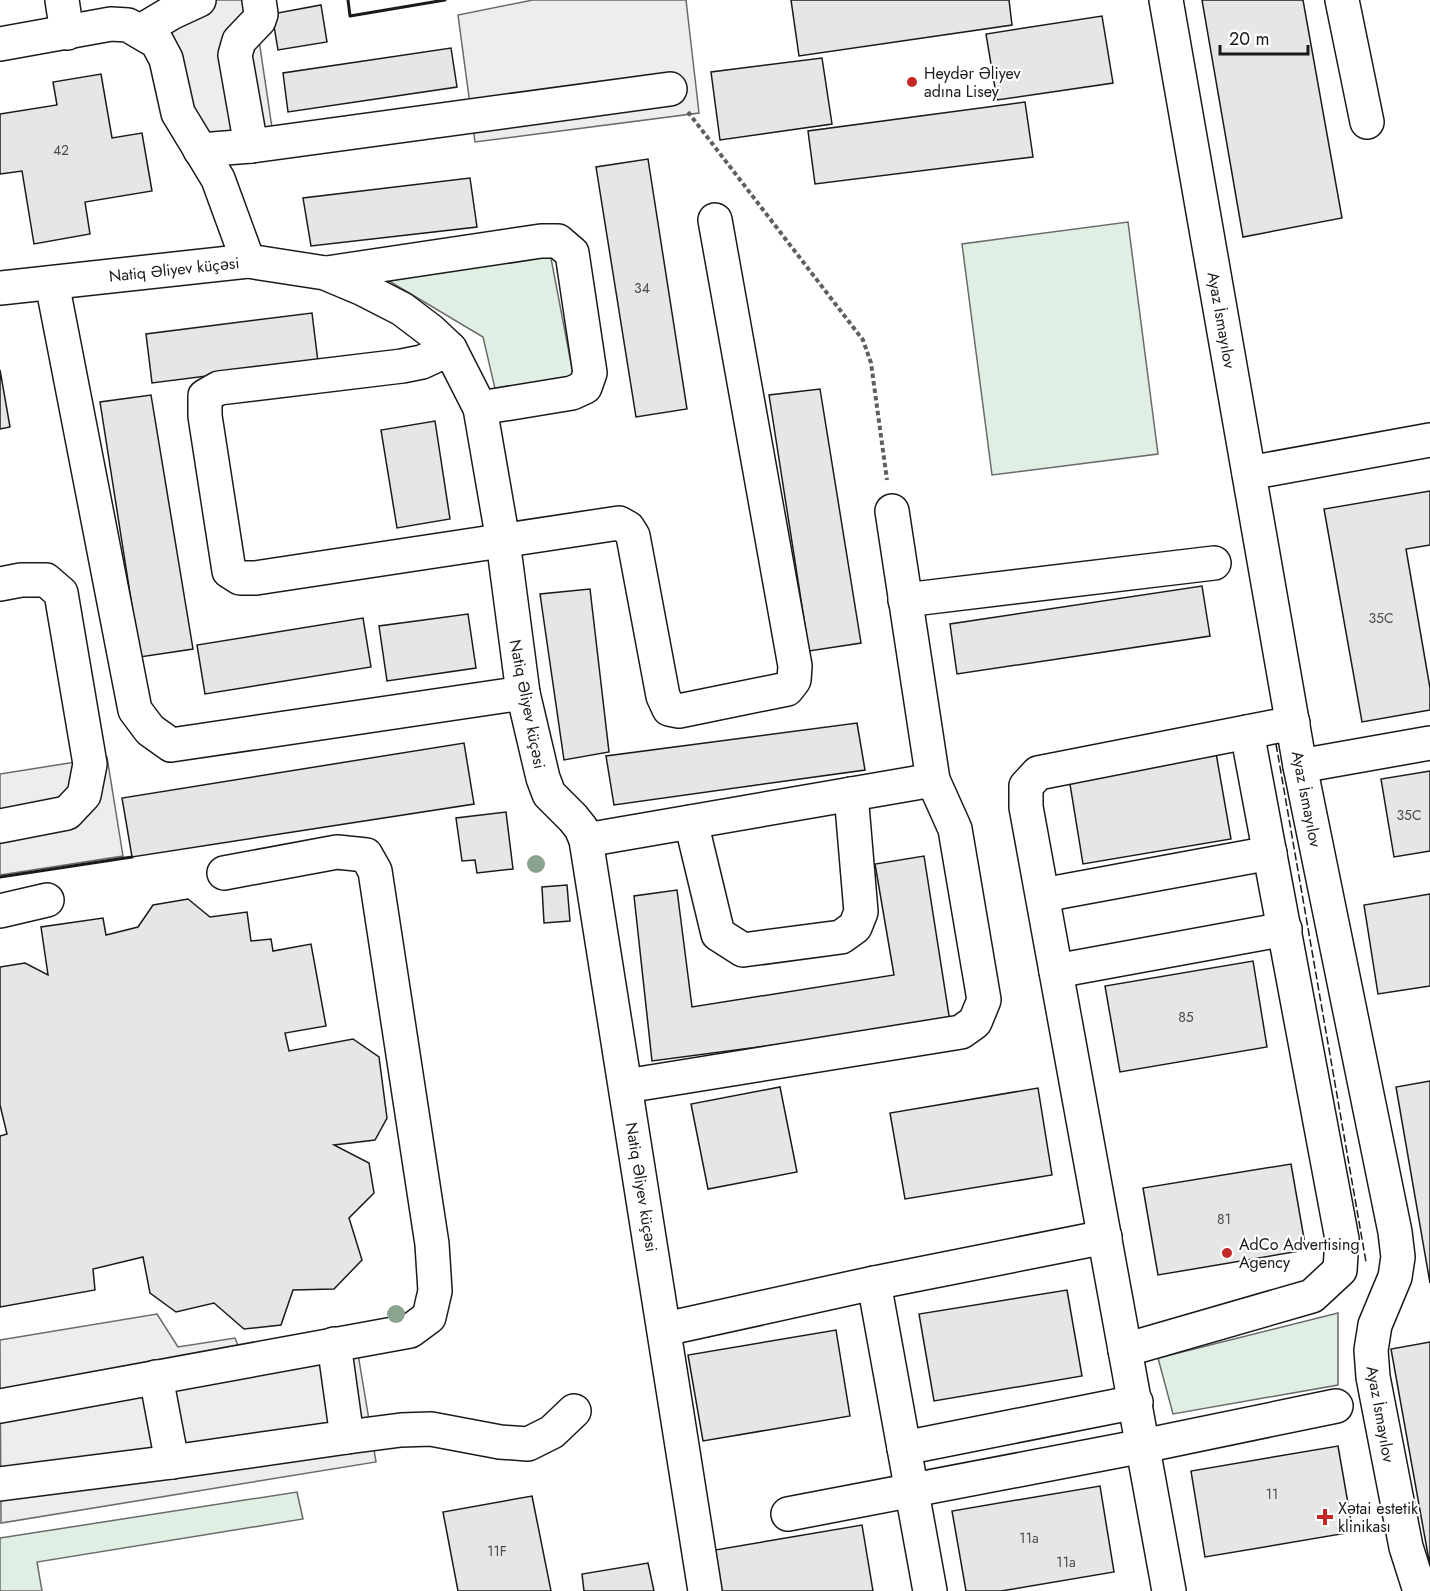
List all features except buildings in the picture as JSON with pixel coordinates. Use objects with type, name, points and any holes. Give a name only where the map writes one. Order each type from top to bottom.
[{"type":"street","points":[[62,0],[68,33]]},
{"type":"street","points":[[141,31],[171,13],[200,0]]},
{"type":"street","points":[[251,146],[235,55],[239,41],[259,20],[261,14],[259,0]]},
{"type":"street","name":"Ayaz İsmayılov","points":[[1166,0],[1300,766],[1395,1233],[1398,1257],[1395,1277],[1375,1325],[1371,1350],[1373,1377],[1406,1547],[1420,1591]]},
{"type":"street","points":[[1342,0],[1367,122]]},
{"type":"street","points":[[0,44],[111,24],[128,25],[157,42],[166,59],[178,113],[218,179],[248,261]]},
{"type":"street","points":[[200,150],[251,146],[670,89]]},
{"type":"street","points":[[450,349],[422,362],[412,364],[219,388],[205,396],[205,416],[229,571],[240,578],[256,578],[619,523],[628,528],[633,536],[663,696],[669,709],[679,711],[787,690],[794,680],[795,666],[715,220]]},
{"type":"street","points":[[325,273],[541,241],[558,241],[572,253],[590,373],[585,387],[572,393],[480,408]]},
{"type":"street","name":"Natiq Əliyev küçəsi","points":[[0,288],[248,261],[325,273],[363,289],[402,309],[450,349],[480,408],[502,540],[523,693],[543,778],[549,794],[577,823],[586,840],[705,1591]]},
{"type":"street","points":[[52,283],[135,710],[150,730],[171,745],[523,693]]},
{"type":"street","points":[[1249,473],[1430,440]]},
{"type":"street","points":[[626,1086],[961,1032],[975,1022],[984,1000],[955,829],[933,780],[892,511]]},
{"type":"street","points":[[905,600],[1214,563]]},
{"type":"street","points":[[0,584],[21,580],[46,580],[62,593],[90,764],[84,795],[67,813],[0,826]]},
{"type":"street","points":[[1169,1591],[1026,807],[1026,786],[1038,773],[1293,723]]},
{"type":"street","points":[[1125,1350],[1312,1296],[1340,1270],[1342,1239],[1247,732]]},
{"type":"street","points":[[1300,766],[1430,743]]},
{"type":"street","points":[[586,840],[933,780]]},
{"type":"street","points":[[691,822],[718,934],[744,950],[841,937],[855,927],[861,912],[851,794]]},
{"type":"street","points":[[0,1406],[410,1330],[429,1317],[435,1291],[432,1244],[375,871],[366,855],[337,852],[224,873]]},
{"type":"street","points":[[1042,895],[1270,853]]},
{"type":"street","points":[[0,911],[47,900]]},
{"type":"street","points":[[1056,971],[1285,929]]},
{"type":"street","points":[[665,1329],[874,1283],[1105,1237]]},
{"type":"street","points":[[874,1283],[930,1591]]},
{"type":"street","points":[[333,1344],[347,1437]]},
{"type":"street","points":[[156,1377],[172,1462]]},
{"type":"street","points":[[904,1448],[1136,1402]]},
{"type":"street","points":[[788,1514],[1336,1407]]},
{"type":"street","points":[[0,1484],[401,1430],[431,1429],[500,1442],[528,1444],[552,1432],[574,1411]]},
{"type":"path","points":[[670,89],[863,340],[871,363],[892,511]]},
{"type":"green space","points":[[1128,222],[1158,454],[992,475],[962,244]]},
{"type":"green space","points":[[550,253],[574,379],[496,393],[483,337],[389,281]]},
{"type":"green space","points":[[1338,1313],[1338,1385],[1173,1414],[1158,1358]]},
{"type":"green space","points":[[297,1492],[303,1519],[37,1562],[42,1591],[0,1591],[0,1538]]},
{"type":"shaded area","points":[[202,0],[253,0],[274,141],[200,150],[166,59],[171,13]]},
{"type":"shaded area","points":[[533,0],[686,0],[699,113],[475,142],[458,15]]},
{"type":"shaded area","points":[[107,757],[123,856],[0,875],[0,774]]},
{"type":"shaded area","points":[[157,1314],[178,1347],[235,1338],[242,1355],[355,1336],[376,1462],[1,1523],[0,1340]]},
{"type":"fence","points":[[1276,744],[1366,1262]]},
{"type":"wall","points":[[348,0],[350,16],[445,0]]},
{"type":"wall","points":[[0,877],[132,857]]},
{"type":"place","name":"Heydər Əliyev adına Lisey","points":[[912,82]]},
{"type":"place","name":"AdCo Advertising Agency","points":[[1227,1253]]},
{"type":"place","name":"Xətai estetik klinikası","points":[[1325,1517]]}]
